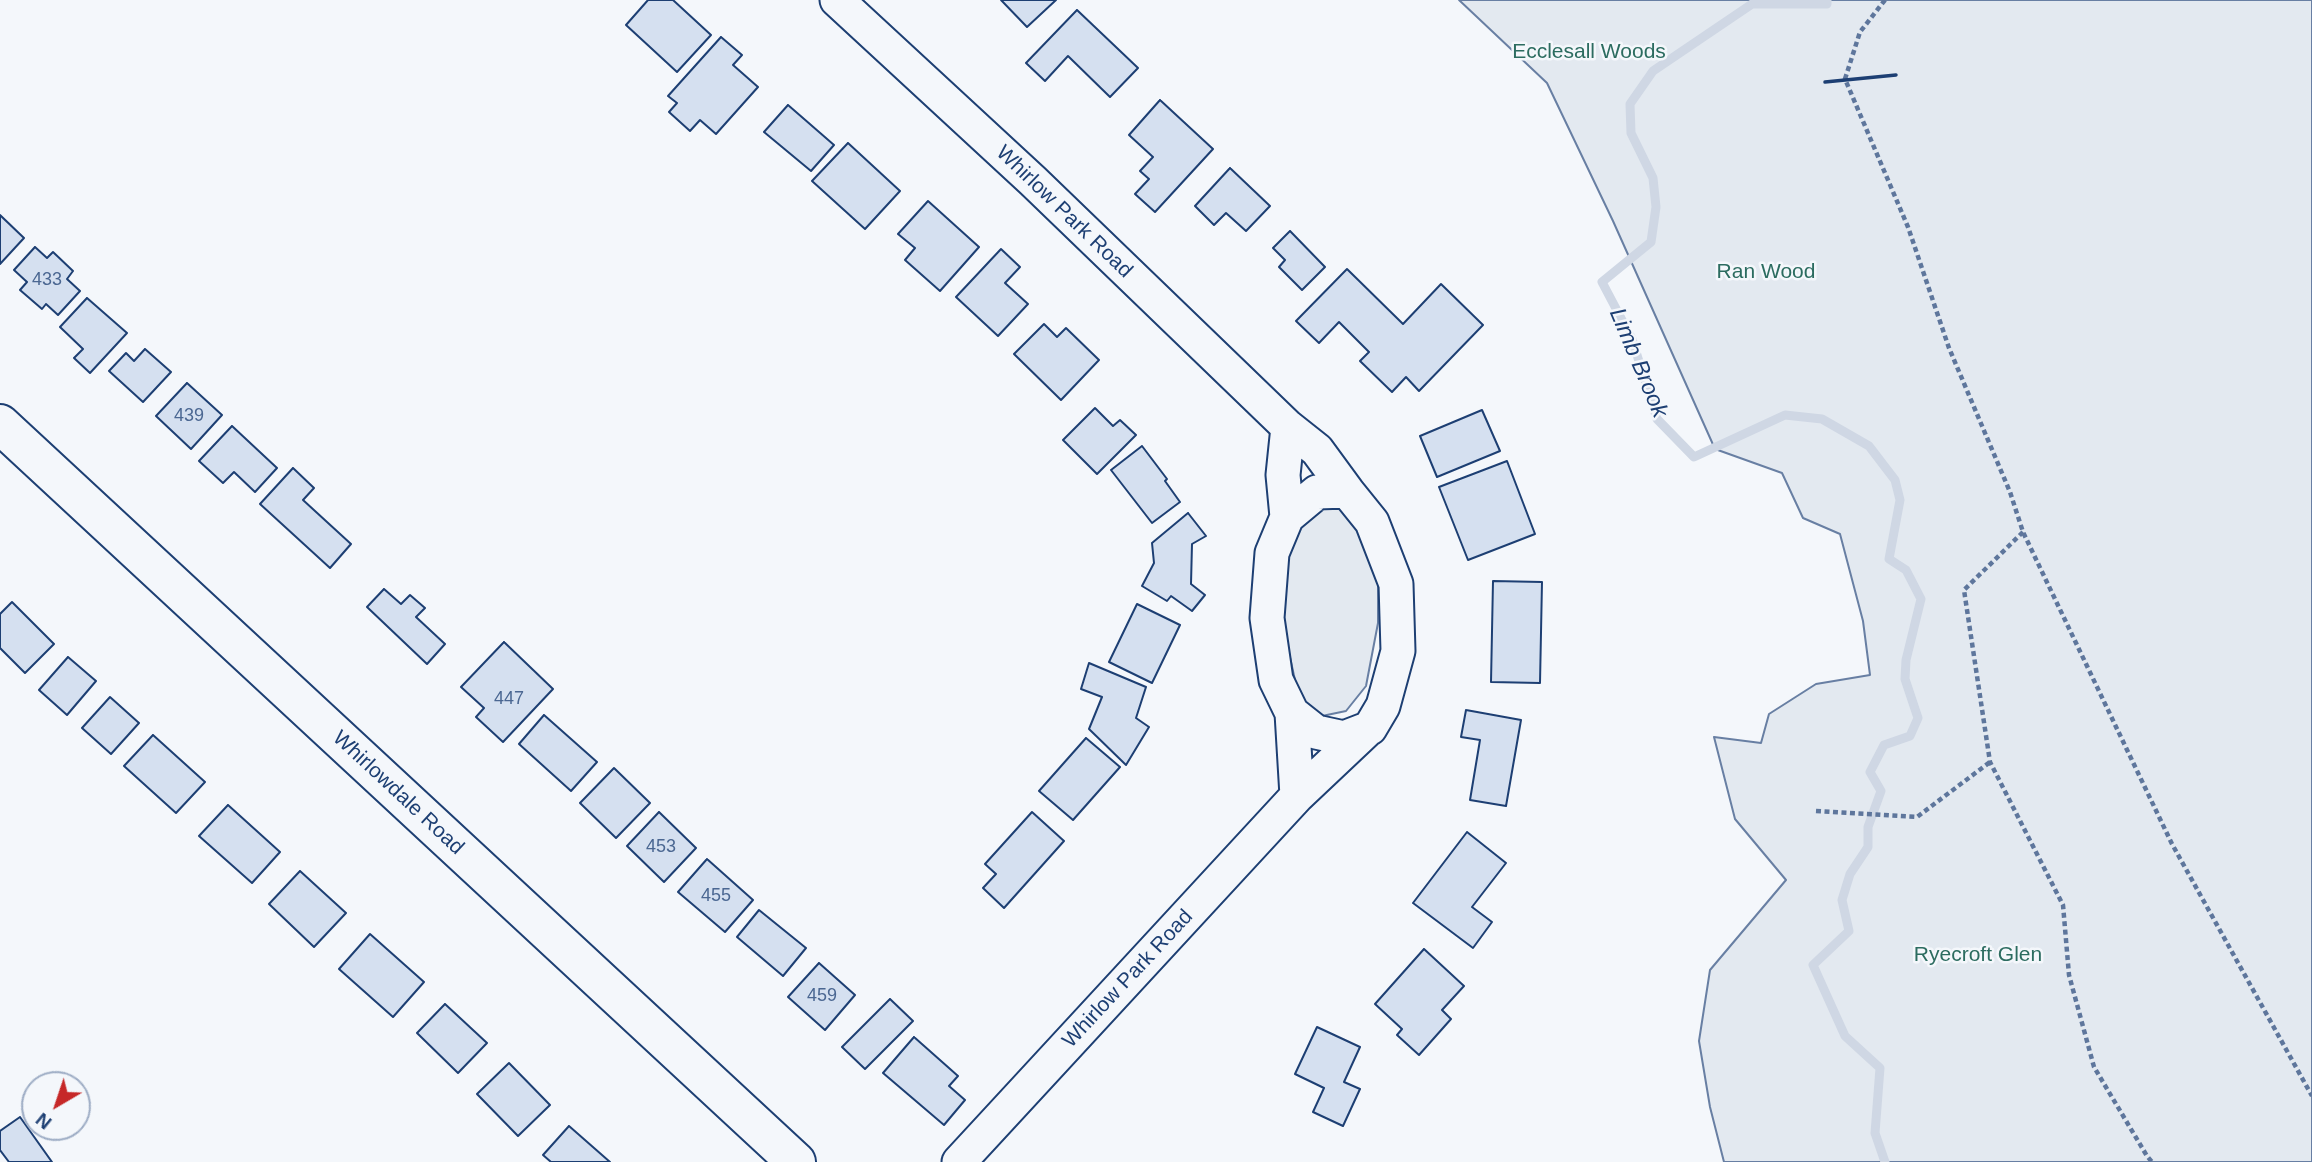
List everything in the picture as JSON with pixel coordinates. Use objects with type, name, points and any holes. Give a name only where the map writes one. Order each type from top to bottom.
[{"type":"main road","name":"Whirlowdale Road","points":[[0,424],[796,1162]]},
{"type":"street","name":"Whirlow Park Road","points":[[837,0],[1033,181],[1288,427],[1317,450],[1372,522],[1396,584],[1398,651],[1383,706],[1370,727],[1297,796],[959,1162]]},
{"type":"street","points":[[1287,517],[1283,475],[1288,427]]},
{"type":"street","points":[[1297,796],[1292,713],[1276,680],[1267,618],[1272,553],[1287,517],[1317,492],[1347,491]]},
{"type":"street","points":[[1292,713],[1316,732],[1344,738],[1370,727]]},
{"type":"path","points":[[1885,0],[1860,32],[1845,79],[1908,227],[1949,348],[2010,492],[2024,532],[2172,844],[2312,1096]]},
{"type":"path","points":[[2024,532],[1964,590],[1990,762],[2063,905],[2069,975],[2094,1067],[2152,1162]]},
{"type":"path","points":[[1816,811],[1917,817],[1990,762]]},
{"type":"green space","points":[[1459,0],[2312,0],[2312,1162],[1724,1162],[1710,1107],[1699,1041],[1710,970],[1786,880],[1735,819],[1714,737],[1761,743],[1769,714],[1816,684],[1870,675],[1863,621],[1840,534],[1803,518],[1782,473],[1715,449],[1613,221],[1547,83]]},
{"type":"green space","points":[[1330,503],[1343,510],[1360,529],[1378,570],[1378,623],[1366,686],[1346,711],[1322,716],[1299,698],[1281,617],[1285,550],[1300,520]]},
{"type":"building","points":[[648,0],[673,0],[711,35],[677,72],[626,25]]},
{"type":"building","points":[[1001,0],[1056,0],[1027,27]]},
{"type":"building","points":[[1077,10],[1138,68],[1110,97],[1068,56],[1045,81],[1026,63]]},
{"type":"building","points":[[721,37],[742,55],[733,65],[758,87],[716,134],[700,120],[690,131],[669,112],[677,103],[668,96]]},
{"type":"building","points":[[1160,100],[1213,149],[1155,212],[1135,194],[1149,179],[1140,171],[1153,157],[1129,135]]},
{"type":"building","points":[[788,105],[834,145],[811,171],[764,132]]},
{"type":"building","points":[[848,143],[900,191],[865,229],[812,181]]},
{"type":"building","points":[[1230,168],[1270,206],[1246,231],[1226,213],[1214,225],[1195,206]]},
{"type":"building","points":[[928,201],[979,247],[940,291],[905,260],[915,248],[898,234]]},
{"type":"building","points":[[0,215],[24,238],[0,264]]},
{"type":"building","points":[[1290,231],[1325,267],[1302,290],[1279,267],[1285,260],[1273,248]]},
{"type":"building","points":[[35,247],[47,258],[53,252],[73,271],[67,279],[80,291],[58,315],[46,304],[42,309],[20,290],[27,282],[14,270]]},
{"type":"building","points":[[1001,249],[1020,267],[1005,283],[1028,304],[998,336],[956,297]]},
{"type":"building","points":[[1347,269],[1403,324],[1441,284],[1483,325],[1419,391],[1406,377],[1392,392],[1360,361],[1369,352],[1339,322],[1319,343],[1296,321]]},
{"type":"building","points":[[87,298],[127,333],[90,373],[74,358],[83,349],[60,327]]},
{"type":"building","points":[[1044,324],[1057,337],[1066,328],[1099,360],[1061,400],[1014,354]]},
{"type":"building","points":[[145,349],[171,372],[143,402],[109,371],[126,353],[134,361]]},
{"type":"building","points":[[187,383],[222,415],[191,449],[156,416]]},
{"type":"building","points":[[1095,408],[1113,426],[1120,420],[1136,435],[1097,474],[1063,440]]},
{"type":"building","points":[[1482,410],[1500,451],[1437,477],[1420,436]]},
{"type":"building","points":[[232,426],[277,468],[255,492],[234,472],[223,483],[199,461]]},
{"type":"building","points":[[1142,446],[1167,479],[1165,481],[1180,502],[1152,523],[1111,470]]},
{"type":"building","points":[[1507,461],[1535,534],[1468,560],[1439,487]]},
{"type":"building","points":[[293,468],[314,488],[303,500],[351,544],[330,568],[260,504]]},
{"type":"building","points":[[1188,513],[1206,536],[1192,544],[1191,584],[1205,595],[1192,611],[1171,596],[1167,601],[1142,586],[1154,563],[1152,543]]},
{"type":"building","points":[[1493,581],[1542,582],[1540,683],[1491,682]]},
{"type":"building","points":[[384,589],[401,604],[410,595],[425,608],[416,617],[445,644],[427,664],[367,607]]},
{"type":"building","points":[[12,602],[54,644],[25,673],[0,648],[0,614]]},
{"type":"building","points":[[1137,604],[1180,625],[1152,683],[1109,662]]},
{"type":"building","points":[[504,642],[553,689],[503,742],[476,717],[484,708],[461,687]]},
{"type":"building","points":[[68,657],[96,681],[67,715],[39,690]]},
{"type":"building","points":[[1089,663],[1146,687],[1136,718],[1149,727],[1126,765],[1089,729],[1102,697],[1081,689]]},
{"type":"building","points":[[110,697],[139,723],[111,754],[82,728]]},
{"type":"building","points":[[1466,710],[1521,720],[1506,806],[1470,800],[1480,740],[1461,737]]},
{"type":"building","points":[[544,715],[597,762],[571,791],[519,744]]},
{"type":"building","points":[[153,735],[205,782],[176,813],[124,766]]},
{"type":"building","points":[[1086,738],[1120,767],[1073,820],[1039,791]]},
{"type":"building","points":[[614,768],[650,803],[616,838],[580,803]]},
{"type":"building","points":[[228,805],[280,852],[252,883],[199,836]]},
{"type":"building","points":[[659,812],[696,848],[664,882],[627,846]]},
{"type":"building","points":[[1032,812],[1064,841],[1004,908],[983,888],[996,874],[985,864]]},
{"type":"building","points":[[1467,832],[1506,863],[1472,907],[1492,922],[1473,948],[1413,903]]},
{"type":"building","points":[[707,859],[753,900],[725,932],[678,892]]},
{"type":"building","points":[[300,871],[346,913],[314,947],[269,904]]},
{"type":"building","points":[[759,910],[806,948],[783,976],[737,937]]},
{"type":"building","points":[[370,934],[424,982],[393,1017],[339,969]]},
{"type":"building","points":[[1424,949],[1464,986],[1442,1010],[1451,1019],[1419,1055],[1397,1035],[1402,1029],[1375,1004]]},
{"type":"building","points":[[819,963],[855,995],[825,1030],[788,997]]},
{"type":"building","points":[[890,999],[913,1021],[865,1069],[842,1047]]},
{"type":"building","points":[[445,1004],[487,1043],[458,1073],[417,1033]]},
{"type":"building","points":[[1317,1027],[1360,1047],[1344,1082],[1360,1089],[1343,1126],[1313,1112],[1324,1088],[1295,1074]]},
{"type":"building","points":[[914,1037],[958,1076],[949,1086],[965,1100],[944,1125],[883,1073]]},
{"type":"building","points":[[509,1063],[550,1105],[518,1136],[477,1094]]},
{"type":"building","points":[[20,1117],[21,1141],[37,1141],[52,1162],[9,1162],[0,1150],[0,1131]]},
{"type":"building","points":[[569,1126],[610,1162],[551,1162],[543,1155]]},
{"type":"waterway","name":"Limb Brook","points":[[1827,0],[1827,4],[1752,4],[1653,71],[1630,104],[1631,133],[1653,178],[1656,207],[1651,242],[1602,282],[1632,339],[1657,419],[1694,457],[1785,415],[1822,419],[1869,446],[1895,480],[1900,500],[1889,559],[1906,570],[1921,599],[1906,660],[1905,679],[1918,718],[1910,736],[1884,745],[1870,772],[1881,791],[1868,827],[1868,847],[1850,874],[1842,900],[1849,931],[1813,965],[1845,1036],[1880,1068],[1875,1133],[1885,1162]]},
{"type":"wall","points":[[1825,82],[1896,75]]},
{"type":"park label","name":"Ecclesall Woods","points":[[1589,52]]},
{"type":"park label","name":"Ran Wood","points":[[1766,272]]},
{"type":"park label","name":"Ryecroft Glen","points":[[1978,955]]}]
